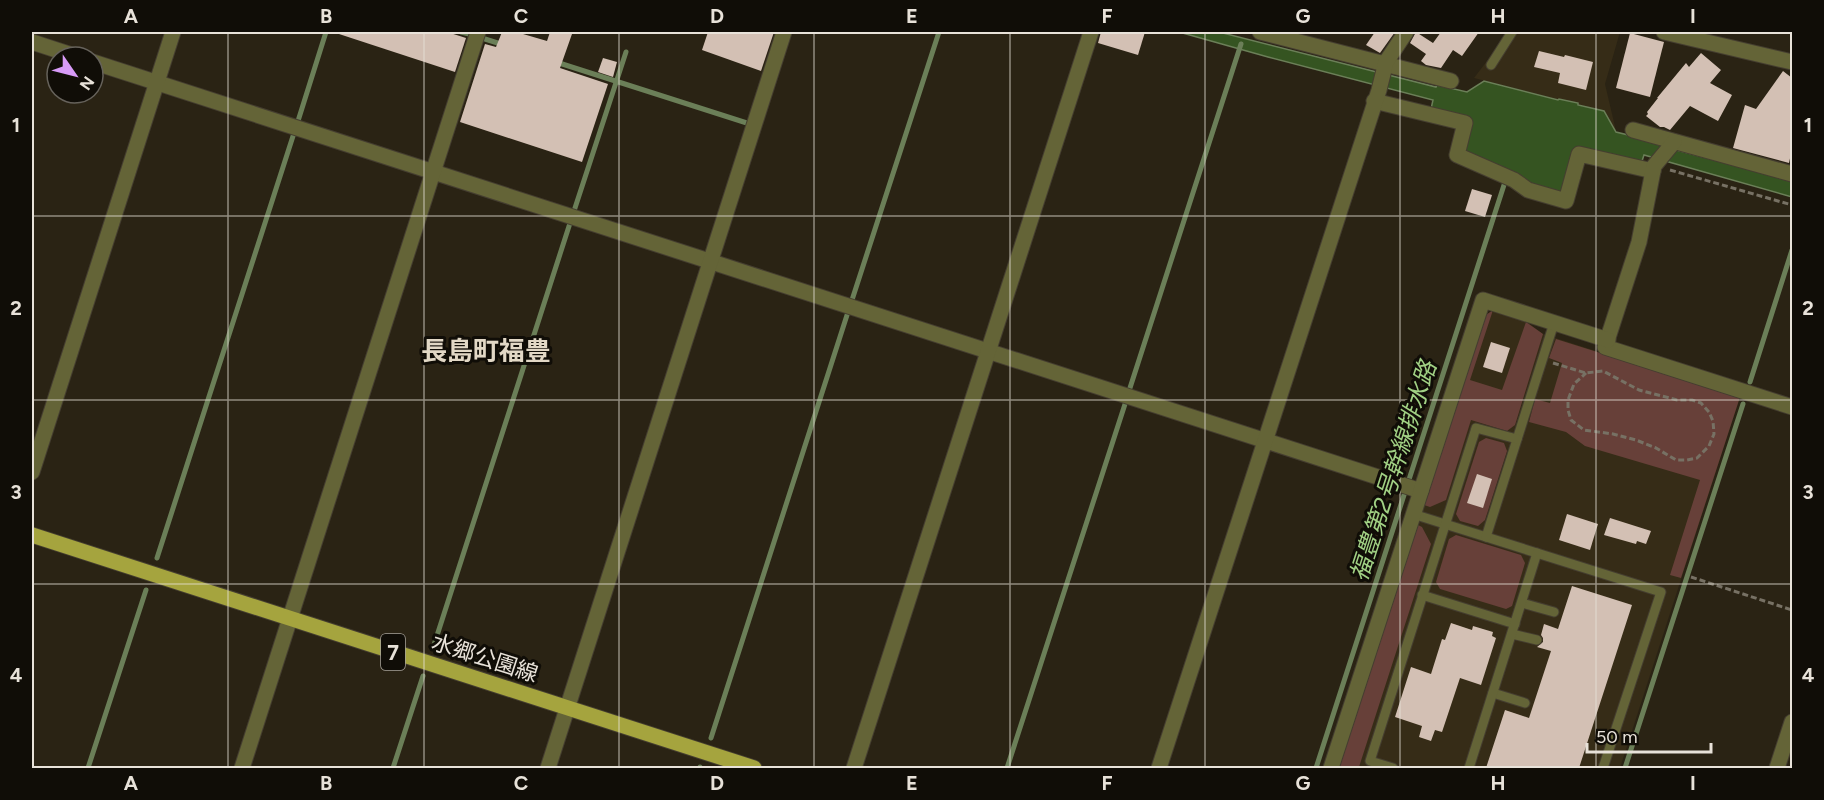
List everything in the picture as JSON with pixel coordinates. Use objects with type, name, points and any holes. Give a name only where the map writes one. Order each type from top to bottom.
[{"type":"main road","name":"水郷公園線","points":[[32,534],[754,768]]},
{"type":"street","points":[[32,472],[173,32]]},
{"type":"street","points":[[242,768],[478,32]]},
{"type":"street","points":[[548,768],[784,32]]},
{"type":"street","points":[[854,768],[1091,32]]},
{"type":"street","points":[[1260,32],[1385,67],[1451,81]]},
{"type":"street","points":[[1159,768],[1385,67],[1406,32]]},
{"type":"street","points":[[1664,32],[1792,62]]},
{"type":"street","points":[[105,66],[1413,488]]},
{"type":"street","points":[[1377,96],[1465,123],[1457,155],[1514,180],[1528,190],[1566,201],[1579,154],[1653,168]]},
{"type":"street","points":[[1633,130],[1792,174]]},
{"type":"street","points":[[1674,142],[1653,168],[1640,242],[1605,347],[1792,407]]},
{"type":"street","points":[[1331,768],[1413,514],[1413,488],[1483,300],[1608,340]]},
{"type":"street","points":[[1778,768],[1792,722]]},
{"type":"lane","points":[[1491,64],[1512,32]]},
{"type":"lane","points":[[1486,537],[1554,323]]},
{"type":"lane","points":[[1394,768],[1370,760],[1476,428],[1517,439]]},
{"type":"lane","points":[[1413,514],[1661,592],[1604,768]]},
{"type":"lane","points":[[1469,768],[1537,553]]},
{"type":"lane","points":[[1422,595],[1515,624]]},
{"type":"lane","points":[[1522,603],[1554,612]]},
{"type":"lane","points":[[1512,634],[1537,640]]},
{"type":"lane","points":[[1493,693],[1526,703]]},
{"type":"path","points":[[1653,168],[1666,169],[1792,205]]},
{"type":"path","points":[[1543,360],[1586,373],[1603,371],[1640,390],[1677,400],[1701,402],[1713,421],[1714,434],[1709,446],[1697,458],[1676,459],[1636,440],[1584,430],[1571,420],[1568,400],[1574,384],[1586,373]]},
{"type":"path","points":[[1691,577],[1792,610]]},
{"type":"shaded area","points":[[1179,32],[1219,32],[1436,87],[1437,85],[1467,92],[1484,81],[1578,103],[1578,105],[1604,111],[1616,132],[1792,180],[1792,197],[1644,155],[1641,164],[1575,149],[1562,195],[1530,185],[1462,152],[1470,119],[1431,109],[1433,100]]},
{"type":"shaded area","points":[[1506,32],[1620,32],[1605,84],[1616,131],[1603,111],[1474,78],[1503,40]]},
{"type":"shaded area","points":[[1493,310],[1527,322],[1543,334],[1740,397],[1620,768],[1339,768],[1486,315]]},
{"type":"shaded area","points":[[1493,310],[1470,380],[1502,390],[1526,322],[1543,334],[1515,425],[1507,431],[1471,420],[1446,500],[1430,507],[1424,505],[1486,315]]},
{"type":"shaded area","points":[[1556,339],[1740,397],[1681,578],[1670,575],[1700,480],[1585,446],[1566,432],[1529,422],[1535,399],[1550,403],[1562,363],[1549,358]]},
{"type":"shaded area","points":[[1486,438],[1504,443],[1507,451],[1485,520],[1478,526],[1460,521],[1456,514],[1479,442]]},
{"type":"shaded area","points":[[1418,525],[1422,527],[1431,544],[1359,767],[1363,768],[1339,768]]},
{"type":"shaded area","points":[[1456,535],[1521,555],[1525,563],[1512,606],[1506,609],[1440,589],[1436,582],[1449,539]]},
{"type":"building","points":[[339,32],[447,32],[466,38],[455,72],[339,34]]},
{"type":"building","points":[[502,32],[524,32],[523,34],[547,41],[550,32],[572,34],[560,68],[608,84],[582,162],[460,122],[485,44],[496,47]]},
{"type":"building","points":[[708,32],[774,32],[761,71],[702,50]]},
{"type":"building","points":[[1101,32],[1145,32],[1138,55],[1098,43]]},
{"type":"building","points":[[1375,32],[1395,32],[1380,53],[1366,45]]},
{"type":"building","points":[[1416,32],[1433,43],[1441,32],[1479,32],[1462,56],[1453,50],[1441,68],[1426,65],[1421,61],[1426,54],[1410,43]]},
{"type":"building","points":[[1630,33],[1664,42],[1650,97],[1616,88]]},
{"type":"building","points":[[1539,51],[1593,62],[1586,90],[1558,83],[1560,73],[1534,67]]},
{"type":"building","points":[[1701,53],[1721,70],[1710,83],[1732,95],[1718,121],[1690,106],[1670,130],[1660,127],[1646,116],[1647,112],[1686,63],[1689,67]]},
{"type":"building","points":[[603,58],[617,62],[613,77],[598,72]]},
{"type":"building","points":[[1783,71],[1792,78],[1792,149],[1789,163],[1733,148],[1745,105],[1756,109]]},
{"type":"building","points":[[1472,189],[1492,195],[1485,217],[1465,211]]},
{"type":"building","points":[[1491,342],[1510,348],[1502,373],[1483,367]]},
{"type":"building","points":[[1477,474],[1492,479],[1483,508],[1467,503]]},
{"type":"building","points":[[1567,514],[1598,524],[1590,550],[1559,540]]},
{"type":"building","points":[[1610,518],[1651,531],[1646,544],[1637,541],[1636,544],[1604,535]]},
{"type":"building","points":[[1572,586],[1632,605],[1579,768],[1486,768],[1505,710],[1529,718],[1551,651],[1537,647],[1543,642],[1541,635],[1544,624],[1558,629]]},
{"type":"building","points":[[1451,623],[1472,630],[1473,626],[1493,632],[1492,636],[1496,638],[1481,685],[1460,678],[1442,732],[1435,730],[1431,741],[1419,737],[1422,726],[1395,717],[1411,667],[1431,674],[1442,639],[1445,640]]},
{"type":"waterway","points":[[298,121],[326,32]]},
{"type":"waterway","points":[[461,32],[469,34]]},
{"type":"waterway","points":[[852,300],[939,32]]},
{"type":"waterway","points":[[485,39],[504,45]]},
{"type":"waterway","points":[[1129,391],[1241,44]]},
{"type":"waterway","points":[[574,211],[626,52]]},
{"type":"waterway","points":[[556,62],[750,124]]},
{"type":"waterway","points":[[157,558],[294,133]]},
{"type":"waterway","name":"福豊第2号幹線排水路","points":[[1316,768],[1504,185]]},
{"type":"waterway","points":[[433,648],[571,220]]},
{"type":"waterway","points":[[1750,382],[1792,250]]},
{"type":"waterway","points":[[711,738],[848,312]]},
{"type":"waterway","points":[[1007,768],[1126,401]]},
{"type":"waterway","points":[[1625,768],[1743,404]]},
{"type":"waterway","points":[[88,768],[146,590]]},
{"type":"waterway","points":[[393,768],[423,676]]},
{"type":"district","name":"長島町福豊","points":[[486,351]]}]
